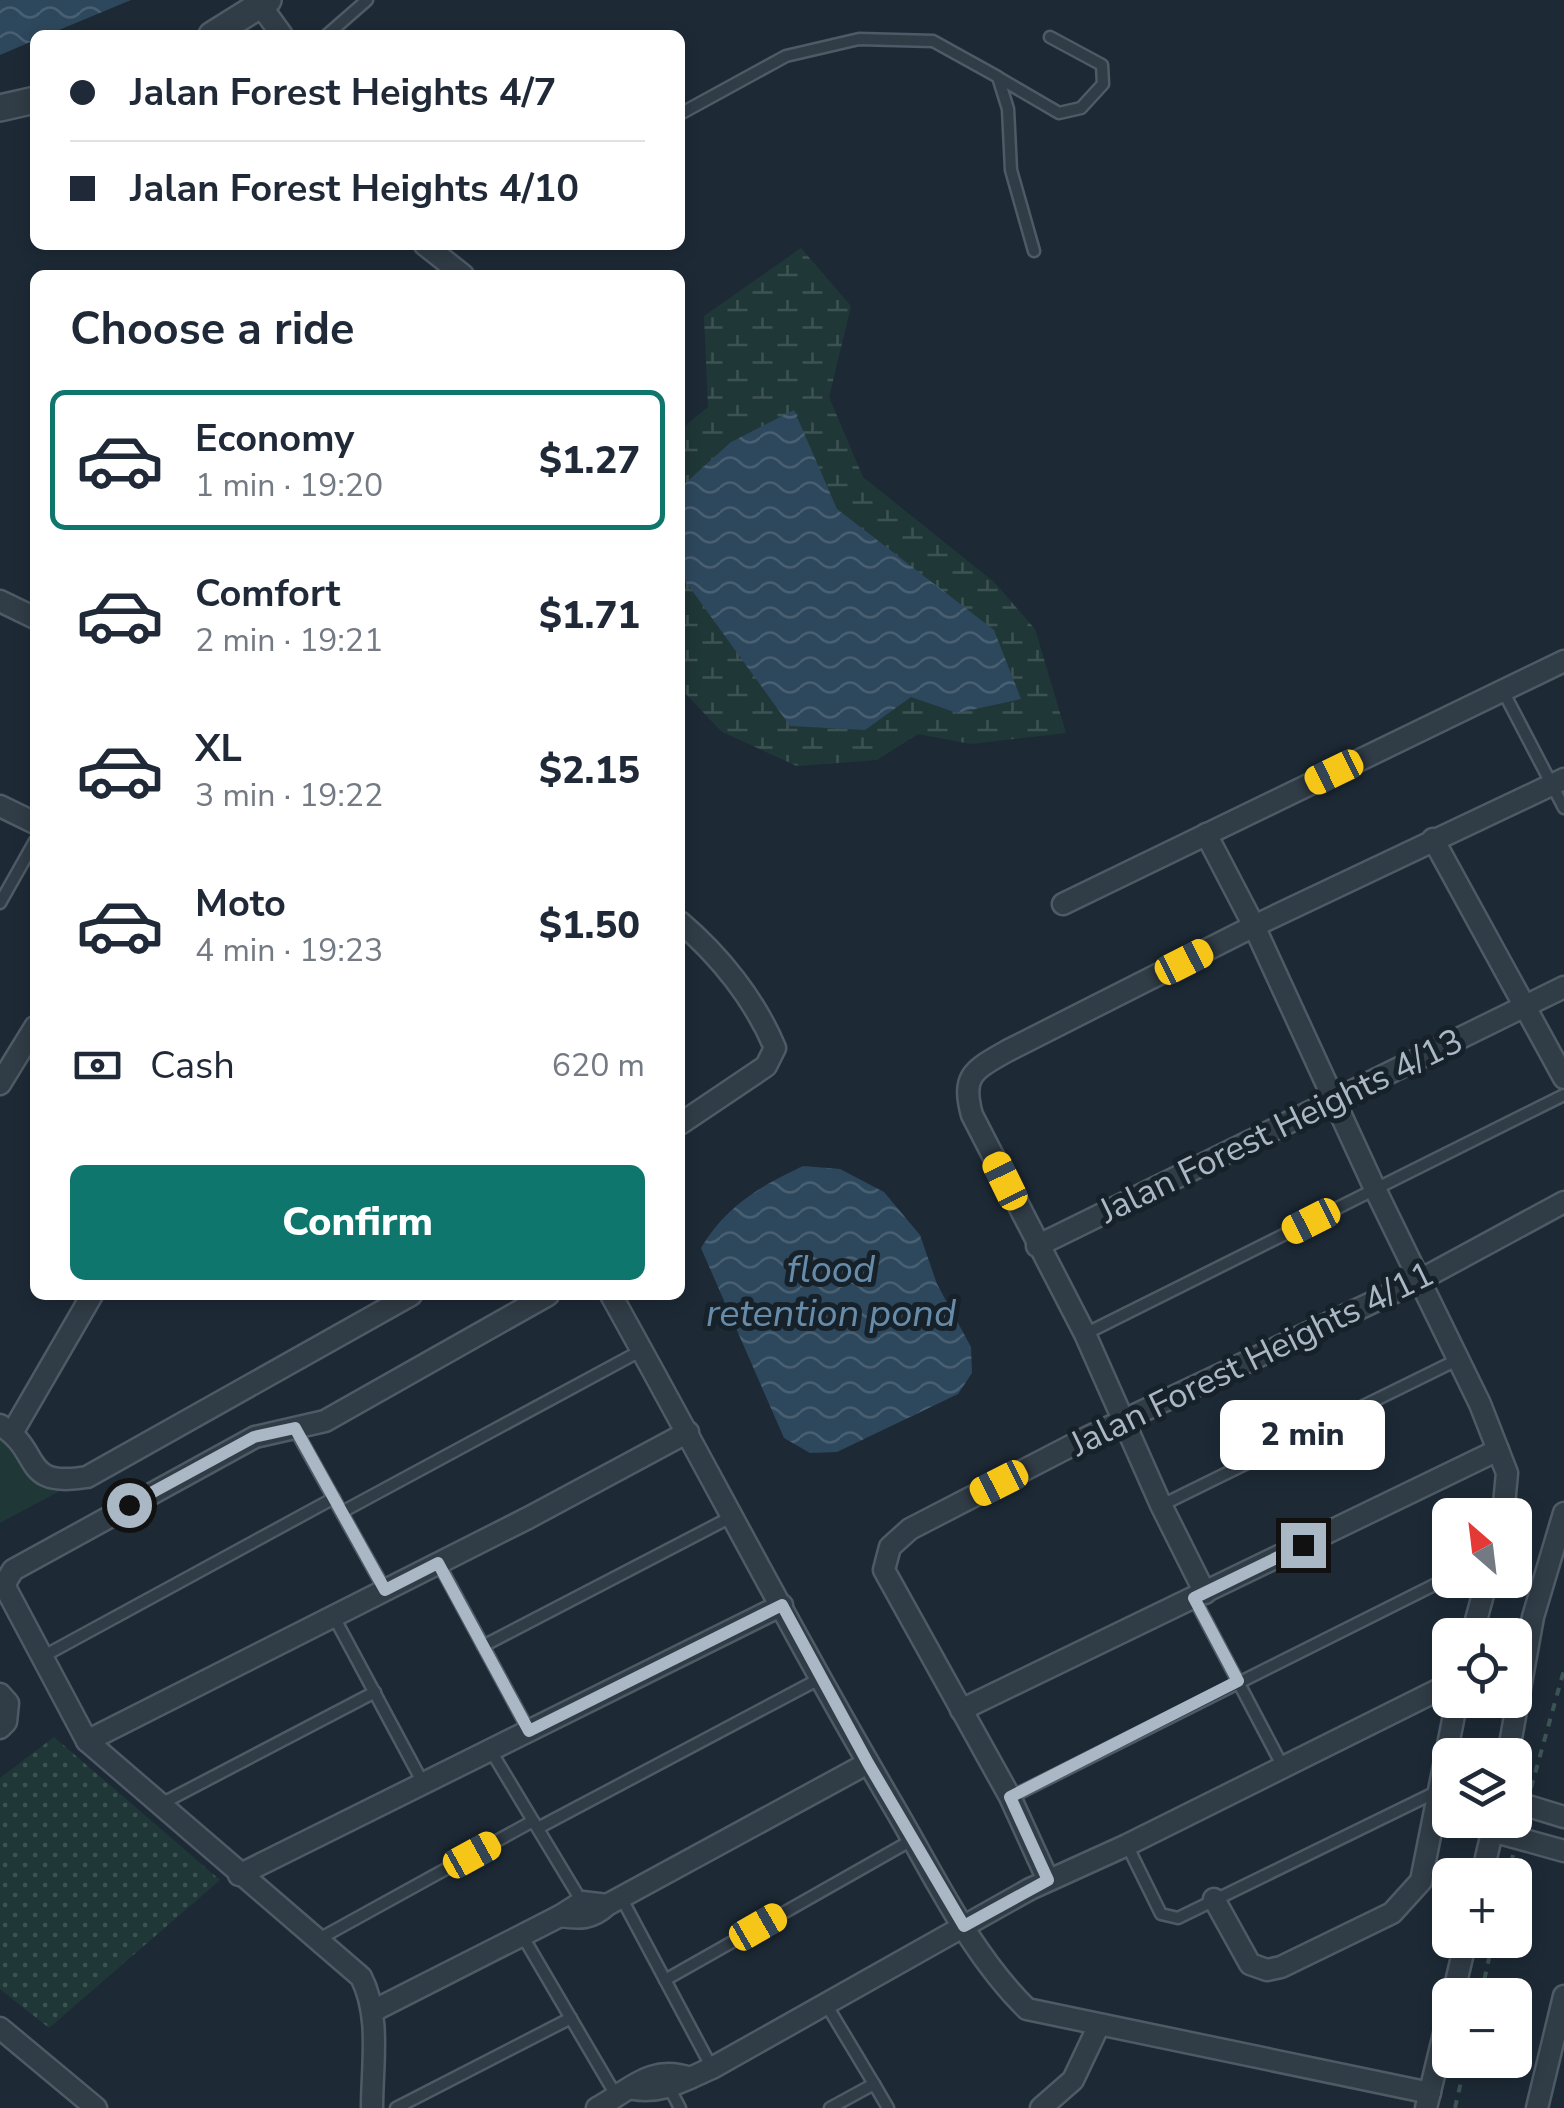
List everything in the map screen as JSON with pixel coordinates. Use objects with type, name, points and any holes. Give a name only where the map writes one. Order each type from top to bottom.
[{"type":"street","points":[[220,30],[262,2],[279,30]]},
{"type":"street","points":[[0,108],[30,101]]},
{"type":"street","points":[[430,250],[456,270]]},
{"type":"street","points":[[0,602],[30,616]]},
{"type":"street","points":[[1064,904],[1564,661]]},
{"type":"street","points":[[1199,1596],[1085,1334],[972,1116],[967,1094],[976,1069],[1254,926],[1558,782]]},
{"type":"street","points":[[0,806],[30,821]]},
{"type":"street","points":[[1206,834],[1254,926],[1375,1189],[1459,1359],[1507,1473],[1505,1498]]},
{"type":"street","points":[[1434,839],[1564,1078]]},
{"type":"street","points":[[685,926],[711,948],[765,1024],[775,1048],[766,1066],[685,1121]]},
{"type":"street","name":"Jalan Forest Heights 4/13","points":[[1037,1246],[1564,987]]},
{"type":"street","points":[[0,1084],[30,1035]]},
{"type":"street","name":"Jalan Forest Heights 4/11","points":[[961,1710],[884,1570],[890,1548],[910,1529],[1123,1421],[1420,1280],[1564,1202]]},
{"type":"street","points":[[89,1300],[6,1429],[41,1476],[60,1482],[88,1477],[402,1300]]},
{"type":"street","points":[[372,2108],[373,2012],[361,1977],[87,1741],[4,1586],[13,1570],[158,1488],[254,1437],[325,1422],[539,1300]]},
{"type":"street","points":[[614,1300],[912,1839],[964,1926],[1010,1992],[1027,2009],[1428,2100]]},
{"type":"street","points":[[87,1741],[688,1432]]},
{"type":"street","points":[[1039,1885],[1010,1797],[961,1710],[1498,1450]]},
{"type":"street","points":[[1511,1738],[1533,1617],[1564,1514]]},
{"type":"street","points":[[239,1875],[782,1605]]},
{"type":"street","points":[[625,2093],[670,2088],[712,2068],[1039,1885],[1432,1693]]},
{"type":"street","points":[[0,1694],[8,1703],[6,1722],[0,1728]]},
{"type":"street","points":[[560,1916],[590,1917],[868,1763]]},
{"type":"street","points":[[1532,1807],[1564,1817]]},
{"type":"street","points":[[1214,1899],[1250,1964],[1267,1970],[1281,1967],[1392,1913],[1421,1881],[1432,1828]]},
{"type":"street","points":[[1521,1838],[1564,1850]]},
{"type":"street","points":[[373,2012],[582,1902],[615,1902]]},
{"type":"street","points":[[1537,2108],[1555,2073],[1564,1996]]},
{"type":"street","points":[[1042,2108],[1074,2080],[1099,2025]]},
{"type":"street","points":[[5,2040],[84,2105]]},
{"type":"street","points":[[597,2108],[648,2075],[666,2072],[690,2078]]},
{"type":"lane","points":[[333,30],[366,0]]},
{"type":"lane","points":[[685,111],[786,56],[859,39],[933,41],[1059,113],[1081,108],[1103,84],[1102,65],[1050,37]]},
{"type":"lane","points":[[998,77],[1008,108],[1011,170],[1034,250]]},
{"type":"lane","points":[[1503,690],[1558,782],[1564,808]]},
{"type":"lane","points":[[0,903],[30,849]]},
{"type":"lane","points":[[1085,1334],[1564,1095]]},
{"type":"lane","points":[[342,1512],[642,1350]]},
{"type":"lane","points":[[1161,1505],[1459,1359]]},
{"type":"lane","points":[[295,1428],[385,1590]]},
{"type":"lane","points":[[41,1658],[334,1498]]},
{"type":"lane","points":[[483,1646],[734,1516]]},
{"type":"lane","points":[[438,1563],[529,1731]]},
{"type":"lane","points":[[1010,1797],[1432,1586]]},
{"type":"lane","points":[[1199,1596],[1283,1767]]},
{"type":"lane","points":[[334,1616],[424,1783]]},
{"type":"lane","points":[[318,1940],[821,1678]]},
{"type":"lane","points":[[160,1805],[375,1692]]},
{"type":"lane","points":[[490,1750],[582,1902]]},
{"type":"lane","points":[[1127,1845],[1160,1914],[1178,1918],[1432,1794]]},
{"type":"lane","points":[[665,1980],[912,1839]]},
{"type":"lane","points":[[615,1902],[665,1980],[712,2068]]},
{"type":"lane","points":[[522,1934],[571,2018],[625,2093]]},
{"type":"lane","points":[[826,2004],[888,2108]]},
{"type":"lane","points":[[396,2108],[571,2018]]},
{"type":"lane","points":[[830,2108],[874,2084]]},
{"type":"lane","points":[[670,2088],[680,2108]]},
{"type":"path","points":[[1532,1770],[1564,1670]]},
{"type":"path","points":[[1455,2108],[1462,2078]]},
{"type":"green space","points":[[801,248],[851,306],[829,397],[863,477],[994,582],[1035,629],[1066,733],[971,744],[918,734],[877,760],[797,766],[722,732],[685,693],[685,426],[708,407],[704,316]]},
{"type":"green space","points":[[0,1436],[30,1476],[60,1491],[0,1523]]},
{"type":"green space","points":[[54,1737],[220,1880],[49,2028],[0,1989],[0,1778]]},
{"type":"water","points":[[0,0],[131,0],[59,30],[30,30],[30,42],[0,55]]},
{"type":"water","points":[[794,410],[837,509],[994,630],[1021,699],[957,713],[911,697],[865,730],[790,726],[685,581],[685,483],[731,442]]},
{"type":"water","name":"flood retention pond","points":[[803,1166],[840,1169],[884,1192],[920,1235],[937,1284],[971,1347],[972,1373],[958,1394],[837,1452],[810,1453],[784,1438],[701,1248],[732,1209],[772,1181]]},
{"type":"route","points":[[129,1505],[254,1437],[295,1428],[385,1590],[438,1563],[529,1731],[782,1605],[868,1763],[964,1926],[1048,1880],[1010,1797],[1238,1681],[1194,1598],[1303,1545]]}]
